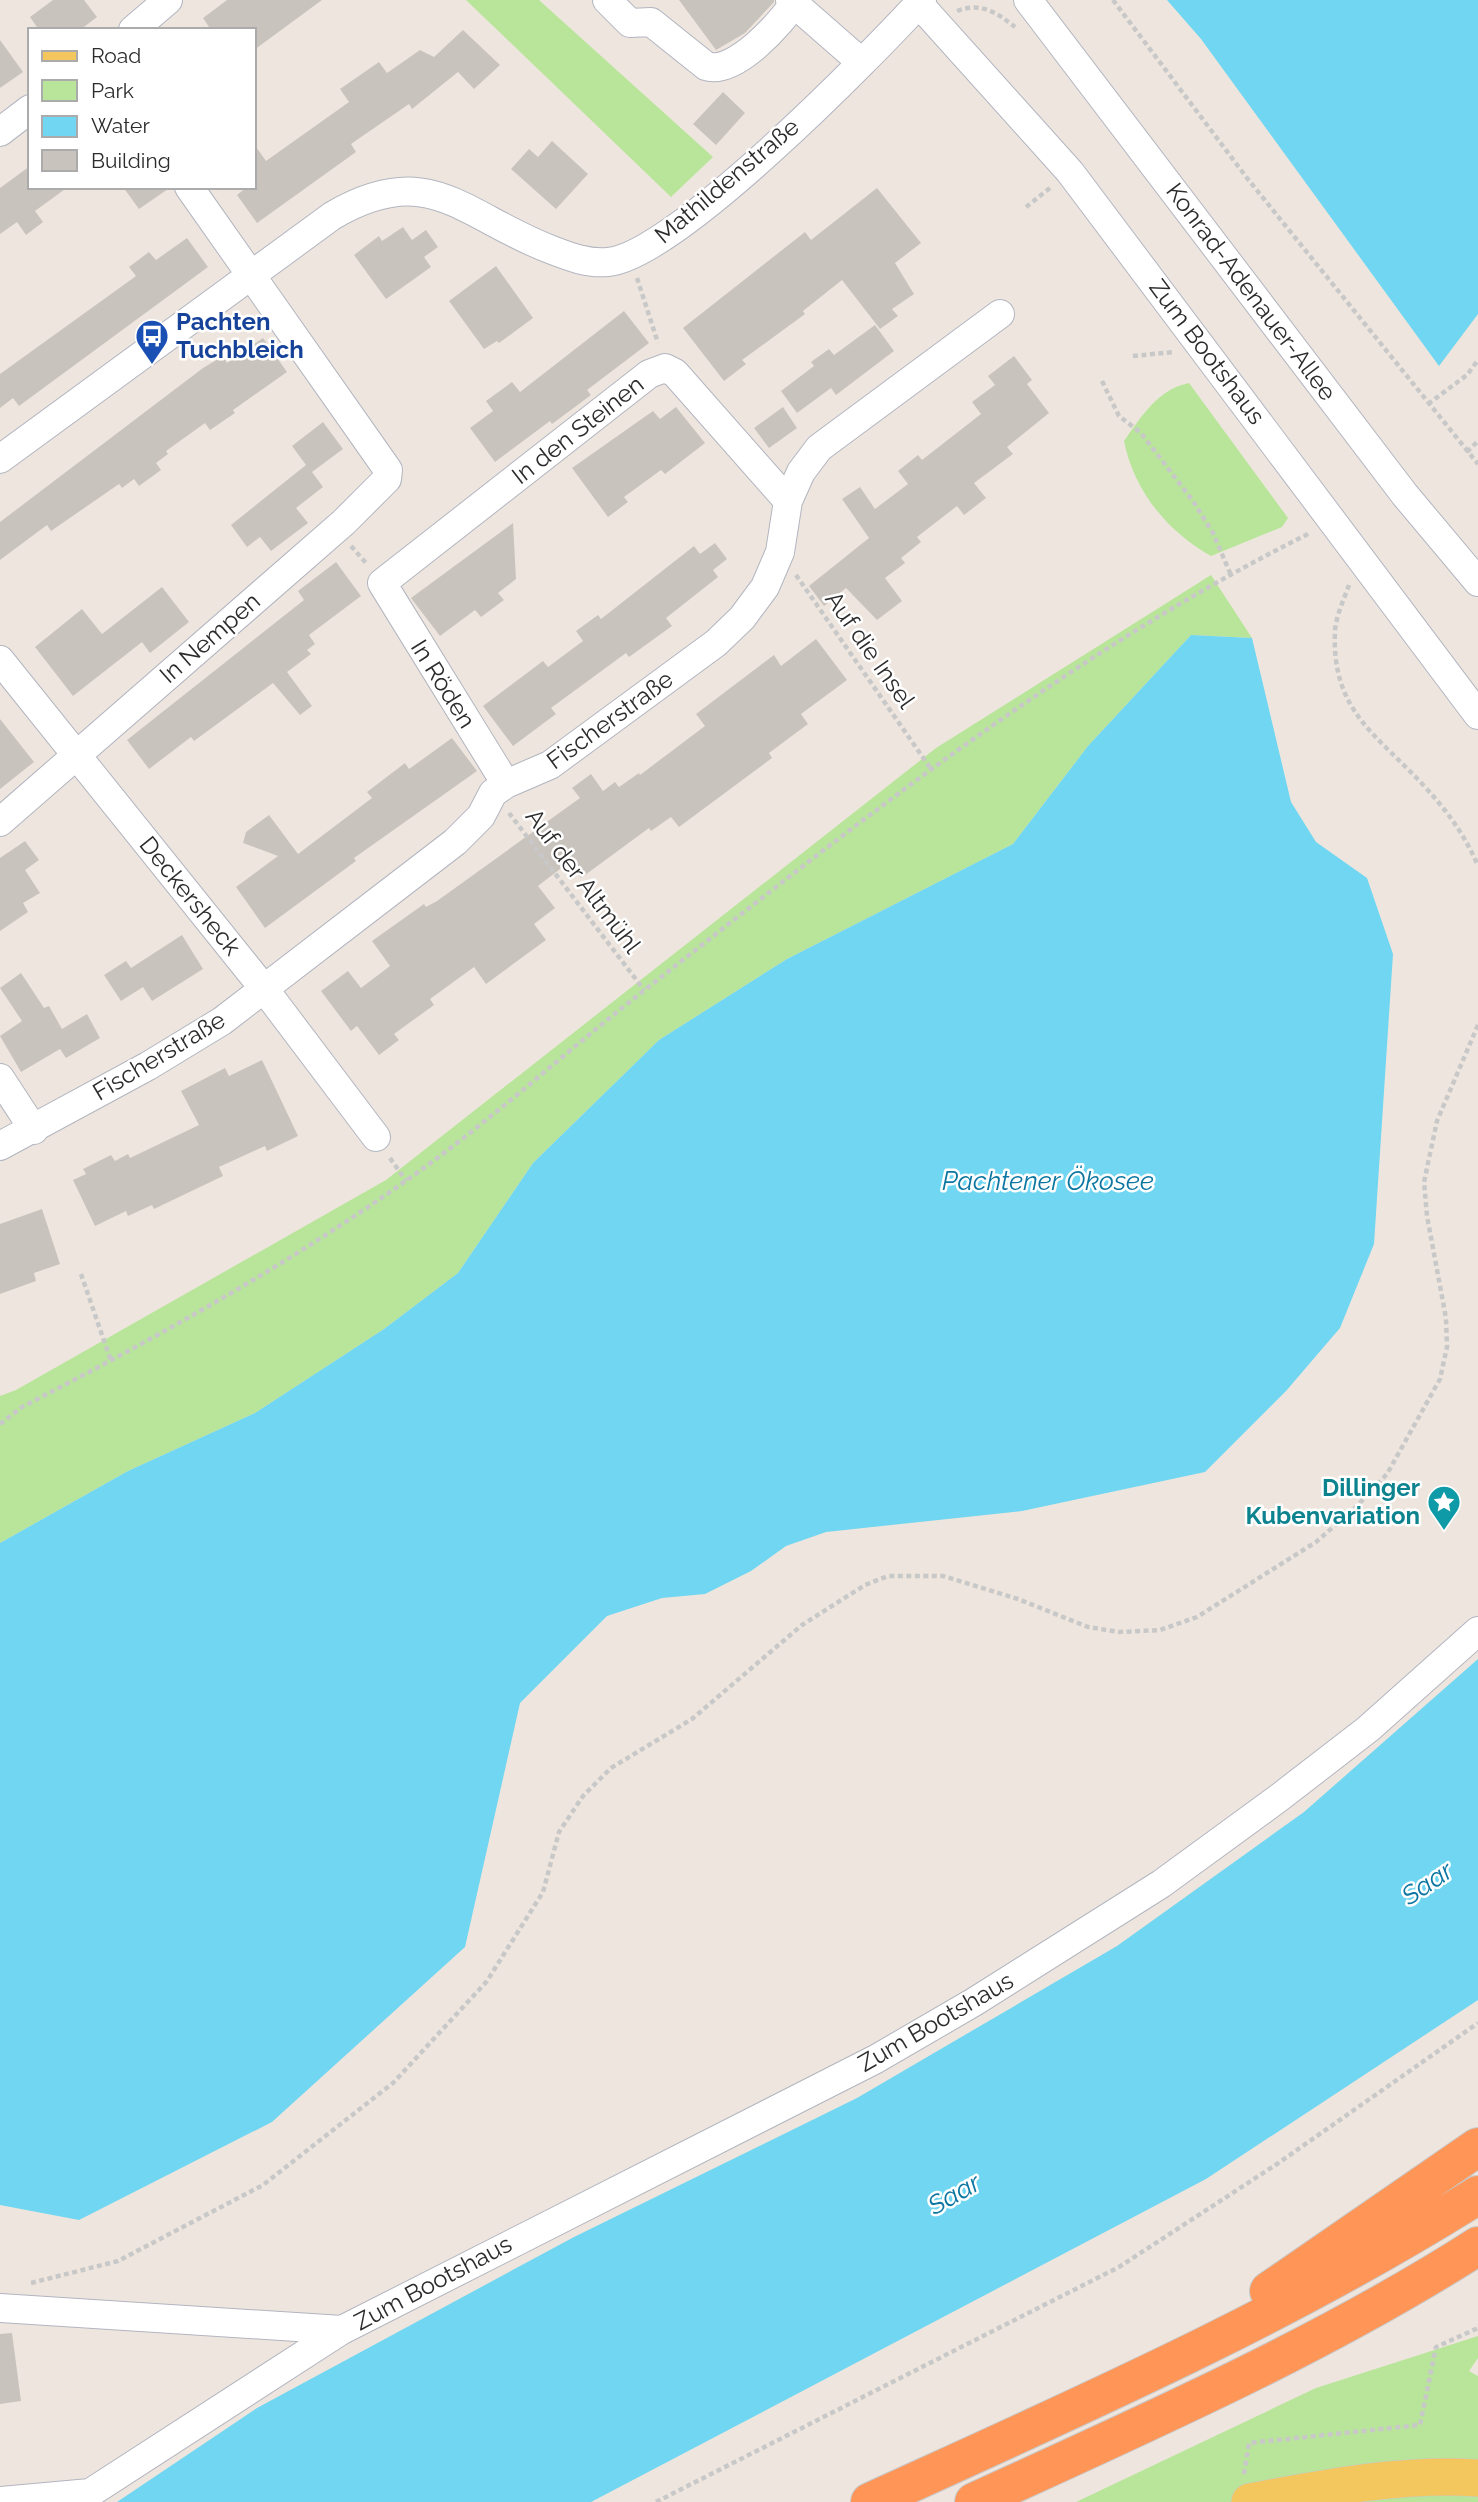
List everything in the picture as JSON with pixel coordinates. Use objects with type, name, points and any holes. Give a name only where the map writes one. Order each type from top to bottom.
[{"type":"highway","points":[[1209,2343],[1312,2259],[1430,2183],[1478,2147]]},
{"type":"highway","points":[[870,2502],[1058,2417],[1209,2343],[1351,2270],[1478,2194]]},
{"type":"highway","points":[[974,2502],[1214,2389],[1478,2246]]},
{"type":"highway","points":[[1293,2348],[1418,2293],[1478,2262]]},
{"type":"main road","points":[[1246,2490],[1448,2476],[1478,2478]]},
{"type":"street","points":[[134,28],[168,0]]},
{"type":"street","points":[[607,0],[630,23],[651,22],[706,66],[715,69],[737,62],[793,1],[865,58]]},
{"type":"street","name":"Konrad-Adenauer-Allee","points":[[1028,0],[1405,495],[1478,582]]},
{"type":"street","name":"Mathildenstraße","points":[[0,459],[252,272],[356,202],[379,193],[426,191],[451,199],[541,246],[578,260],[608,262],[629,257],[671,234],[761,157],[921,2]]},
{"type":"street","name":"Zum Bootshaus","points":[[921,2],[939,27],[1070,172],[1478,715]]},
{"type":"street","points":[[0,132],[28,111]]},
{"type":"street","points":[[190,189],[252,272]]},
{"type":"street","name":"In Nempen","points":[[0,822],[381,488],[388,470],[252,272]]},
{"type":"street","name":"Fischerstraße","points":[[0,1146],[34,1130],[180,1046],[265,990],[456,842],[481,816],[500,788],[550,765],[716,643],[742,618],[765,587],[780,552],[788,501],[801,472],[819,448],[1000,314]]},
{"type":"street","name":"In den Steinen","points":[[382,583],[649,374],[665,368],[675,373],[788,501]]},
{"type":"street","name":"In Röden","points":[[382,583],[500,788]]},
{"type":"street","name":"Deckersheck","points":[[0,660],[265,990],[379,1142]]},
{"type":"street","points":[[0,1078],[34,1130]]},
{"type":"street","name":"Zum Bootshaus","points":[[0,2501],[90,2493],[342,2330],[876,2059],[1064,1947],[1161,1884],[1368,1729],[1478,1631]]},
{"type":"street","name":"Zum Bootshaus","points":[[0,2308],[342,2330]]},
{"type":"path","points":[[1113,0],[1247,178],[1478,464]]},
{"type":"path","points":[[939,27],[958,10],[973,6],[987,8],[1024,35]]},
{"type":"path","points":[[629,257],[665,368]]},
{"type":"path","points":[[1133,356],[1205,349]]},
{"type":"path","points":[[1428,404],[1467,375],[1478,359]]},
{"type":"path","points":[[1102,381],[1119,416],[1141,433],[1193,501],[1213,533],[1230,573]]},
{"type":"path","points":[[1467,452],[1478,441]]},
{"type":"path","points":[[0,1424],[22,1407],[111,1361],[227,1295],[407,1181],[517,1099],[644,990],[931,769],[1125,635],[1230,573],[1333,521]]},
{"type":"path","points":[[340,525],[382,583]]},
{"type":"path","name":"Auf die Insel","points":[[780,552],[931,769]]},
{"type":"path","points":[[1358,555],[1335,628],[1336,662],[1343,687],[1364,725],[1451,818],[1467,840],[1478,866]]},
{"type":"path","name":"Auf der Altmühl","points":[[500,788],[644,990]]},
{"type":"path","points":[[26,2284],[118,2261],[263,2185],[393,2083],[487,1982],[543,1892],[559,1832],[583,1796],[611,1768],[692,1719],[802,1625],[865,1585],[888,1576],[943,1576],[1018,1599],[1088,1626],[1119,1632],[1160,1630],[1197,1617],[1316,1542],[1387,1474],[1440,1378],[1447,1348],[1447,1318],[1427,1216],[1424,1182],[1437,1121],[1478,1025]]},
{"type":"path","points":[[379,1142],[407,1181]]},
{"type":"path","points":[[81,1273],[111,1361]]},
{"type":"path","points":[[656,2502],[1119,2267],[1277,2164],[1478,2023]]},
{"type":"path","points":[[1246,2490],[1250,2443],[1420,2425],[1436,2347],[1478,2328]]},
{"type":"green space","points":[[466,0],[539,0],[713,157],[671,197]]},
{"type":"green space","points":[[1189,383],[1288,518],[1282,527],[1211,556],[1180,535],[1155,508],[1136,477],[1124,441],[1151,405],[1168,391]]},
{"type":"green space","points":[[1211,575],[1252,638],[1191,635],[1088,746],[1013,844],[787,959],[659,1040],[533,1163],[458,1273],[384,1329],[255,1413],[128,1471],[0,1543],[0,1396],[16,1390],[386,1180],[936,748]]},
{"type":"green space","points":[[1478,2336],[1478,2358],[1469,2371],[1478,2376],[1478,2502],[1076,2502],[1316,2388]]},
{"type":"water","points":[[1167,0],[1478,0],[1478,314],[1439,366],[1201,39]]},
{"type":"water","name":"Pachtener Ökosee","points":[[1191,635],[1252,638],[1291,802],[1316,842],[1367,878],[1393,954],[1374,1244],[1340,1328],[1286,1391],[1205,1472],[1022,1511],[826,1532],[786,1546],[751,1571],[705,1594],[662,1598],[607,1616],[520,1703],[465,1947],[272,2122],[79,2220],[0,2205],[0,1543],[128,1471],[255,1413],[384,1329],[458,1273],[533,1163],[659,1040],[787,959],[1013,844],[1088,746]]},
{"type":"water","name":"Saar","points":[[1478,1659],[1478,2000],[1206,2179],[591,2502],[117,2502],[257,2408],[574,2237],[857,2098],[1117,1946],[1304,1812]]},
{"type":"building","points":[[53,0],[84,0],[97,17],[83,28],[38,28],[30,17]]},
{"type":"building","points":[[227,0],[322,0],[256,49],[256,28],[210,28],[203,18]]},
{"type":"building","points":[[679,0],[774,2],[745,33],[716,50]]},
{"type":"building","points":[[463,30],[500,65],[474,89],[458,72],[412,109],[409,104],[351,144],[356,152],[257,223],[237,195],[244,189],[256,189],[256,147],[266,161],[349,102],[340,89],[379,62],[387,73],[420,50],[434,57]]},
{"type":"building","points":[[0,40],[23,72],[0,88]]},
{"type":"building","points":[[723,92],[745,113],[716,145],[693,124]]},
{"type":"building","points":[[552,141],[588,174],[556,209],[511,169],[529,149],[538,157]]},
{"type":"building","points":[[28,167],[28,189],[65,189],[35,211],[43,222],[26,235],[17,222],[0,234],[0,188]]},
{"type":"building","points":[[877,188],[921,243],[895,263],[914,294],[892,309],[898,316],[880,329],[842,280],[803,311],[805,314],[742,360],[746,364],[724,381],[683,328],[805,232],[811,240]]},
{"type":"building","points":[[124,189],[168,189],[139,209]]},
{"type":"building","points":[[403,227],[412,240],[426,230],[438,247],[424,257],[431,267],[386,299],[354,255],[379,236],[382,241]]},
{"type":"building","points":[[187,238],[208,267],[19,406],[13,398],[0,408],[0,374],[136,276],[129,267],[149,252],[156,260]]},
{"type":"building","points":[[496,266],[533,318],[499,343],[497,341],[484,349],[449,301]]},
{"type":"building","points":[[624,311],[649,343],[587,390],[591,395],[552,424],[550,421],[495,462],[470,428],[493,411],[486,401],[512,382],[520,392]]},
{"type":"building","points":[[875,325],[894,351],[836,395],[831,388],[797,413],[781,391],[814,366],[811,362],[829,349],[834,355]]},
{"type":"building","points":[[263,338],[287,372],[233,410],[235,413],[210,430],[205,423],[166,451],[168,454],[156,463],[161,470],[139,486],[134,479],[122,488],[119,484],[51,531],[47,525],[0,560],[0,522],[203,368],[223,356],[227,363]]},
{"type":"building","points":[[1014,356],[1032,380],[1027,384],[1049,413],[1007,447],[1013,454],[974,483],[986,498],[964,515],[957,506],[917,537],[921,542],[901,558],[905,563],[885,578],[902,601],[877,620],[846,588],[824,606],[809,586],[869,538],[842,499],[860,487],[875,509],[908,484],[898,471],[918,455],[922,460],[981,414],[972,402],[995,385],[988,376]]},
{"type":"building","points":[[676,407],[705,443],[665,474],[661,470],[624,497],[628,502],[608,517],[572,468],[653,411],[660,419]]},
{"type":"building","points":[[783,407],[797,428],[769,448],[754,428]]},
{"type":"building","points":[[323,422],[343,449],[312,472],[323,487],[296,508],[308,523],[271,551],[260,537],[247,547],[231,525],[306,465],[292,446]]},
{"type":"building","points":[[513,523],[516,579],[498,593],[504,600],[481,617],[475,610],[440,636],[411,598]]},
{"type":"building","points":[[715,543],[727,559],[713,570],[718,577],[666,618],[672,626],[629,657],[626,653],[551,708],[556,714],[513,746],[483,706],[543,661],[548,667],[583,641],[576,631],[598,615],[601,619],[694,546],[700,554]]},
{"type":"building","points":[[336,562],[361,596],[309,635],[315,644],[307,650],[311,654],[287,672],[312,706],[300,715],[273,683],[194,741],[191,737],[149,769],[127,740],[304,600],[298,591]]},
{"type":"building","points":[[162,587],[189,622],[150,653],[142,642],[73,696],[35,647],[82,609],[102,634]]},
{"type":"building","points":[[816,639],[847,680],[801,714],[808,724],[769,753],[772,758],[679,827],[671,817],[651,831],[649,828],[581,878],[569,862],[538,886],[555,908],[534,924],[546,940],[486,984],[474,967],[430,999],[434,1005],[394,1034],[399,1040],[379,1055],[357,1026],[351,1031],[321,991],[348,971],[361,988],[390,966],[372,941],[424,904],[426,907],[437,901],[580,798],[572,788],[591,774],[603,791],[615,782],[619,787],[639,773],[640,775],[705,726],[696,714],[774,655],[781,666]]},
{"type":"building","points":[[0,719],[34,762],[0,789]]},
{"type":"building","points":[[452,738],[477,771],[354,858],[356,861],[265,928],[236,887],[278,856],[243,843],[246,832],[269,815],[298,854],[372,798],[367,792],[405,763],[409,769]]},
{"type":"building","points":[[25,841],[39,860],[25,870],[40,893],[23,903],[28,912],[0,931],[0,858]]},
{"type":"building","points":[[182,935],[203,969],[152,1001],[143,987],[121,1001],[104,975],[126,961],[131,968]]},
{"type":"building","points":[[21,973],[44,1008],[49,1006],[62,1029],[87,1014],[100,1038],[66,1058],[60,1049],[21,1072],[0,1036],[22,1021],[0,988]]},
{"type":"building","points":[[262,1060],[298,1136],[267,1151],[265,1146],[219,1167],[223,1176],[154,1209],[152,1205],[128,1216],[126,1211],[95,1226],[73,1180],[86,1174],[83,1169],[111,1155],[115,1161],[128,1154],[130,1158],[199,1125],[181,1091],[225,1068],[229,1076]]},
{"type":"building","points":[[42,1209],[60,1264],[34,1273],[36,1281],[0,1294],[0,1224]]},
{"type":"building","points":[[12,2333],[21,2401],[0,2404],[0,2334]]},
{"type":"place","name":"Pachten Tuchbleich","points":[[152,366]]},
{"type":"place","name":"Dillinger Kubenvariation","points":[[1444,1532]]}]
